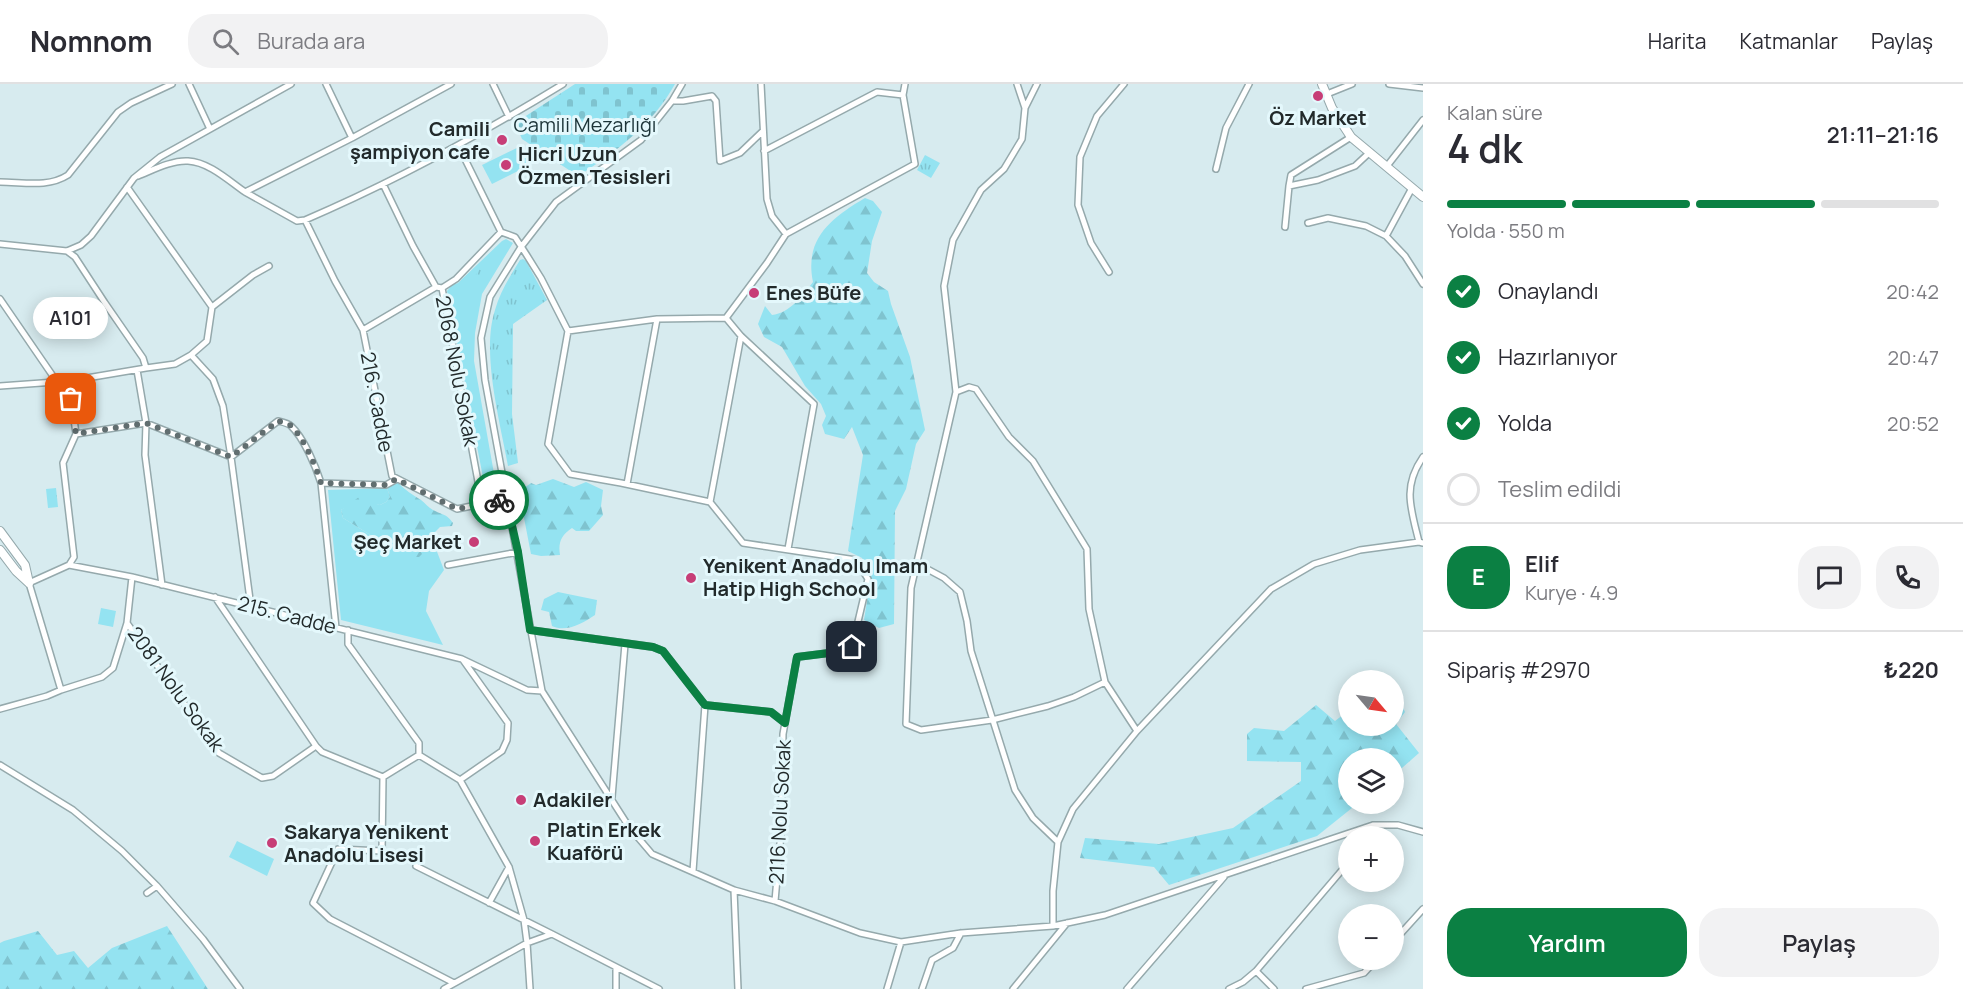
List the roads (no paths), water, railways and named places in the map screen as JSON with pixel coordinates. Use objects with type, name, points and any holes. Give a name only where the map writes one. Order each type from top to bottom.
[{"type":"street","points":[[0,182],[48,183],[68,176],[118,112],[131,103],[172,84]]},
{"type":"street","points":[[189,84],[210,129]]},
{"type":"street","points":[[0,244],[67,251],[81,245],[91,236],[134,178],[160,157],[291,84]]},
{"type":"street","points":[[326,84],[352,138]]},
{"type":"street","points":[[245,192],[352,138],[450,84]]},
{"type":"street","points":[[493,84],[509,117]]},
{"type":"street","points":[[134,178],[188,161],[207,166],[245,192],[297,221],[305,220],[384,184],[458,145],[562,84]]},
{"type":"street","points":[[682,84],[672,101],[641,140],[556,202],[521,247],[490,297],[482,338],[485,380],[542,691],[612,797],[629,827],[652,854],[734,890],[775,902],[860,933],[901,942],[961,933],[1053,926],[1106,915],[1373,825],[1398,825],[1423,832]]},
{"type":"street","points":[[761,84],[767,199],[772,216],[786,234]]},
{"type":"street","points":[[726,318],[786,234],[915,164],[903,95],[905,84]]},
{"type":"street","points":[[1017,84],[1025,108]]},
{"type":"street","points":[[1037,84],[1025,108],[1022,140],[1004,169],[981,190],[953,240],[944,286],[956,392],[911,588],[906,724],[921,730],[992,720],[1048,706],[1105,682]]},
{"type":"street","points":[[1110,272],[1091,243],[1078,205],[1080,157],[1097,116],[1125,84]]},
{"type":"street","points":[[1216,169],[1226,128],[1249,84]]},
{"type":"street","points":[[1322,84],[1332,108],[1351,138],[1423,197]]},
{"type":"street","points":[[1327,93],[1352,84]]},
{"type":"street","points":[[1389,84],[1423,88]]},
{"type":"street","points":[[764,151],[877,92],[903,95]]},
{"type":"street","points":[[672,101],[712,96],[716,101],[720,161],[740,153],[763,131]]},
{"type":"street","points":[[1387,166],[1423,120]]},
{"type":"street","points":[[1285,227],[1291,175],[1351,138]]},
{"type":"street","points":[[458,145],[501,232],[515,237],[541,278],[568,331],[548,444],[570,474],[710,502],[743,543],[788,549],[814,404],[741,336],[726,318]]},
{"type":"street","points":[[1290,186],[1318,180],[1355,166],[1369,153]]},
{"type":"street","name":"2068 Nolu Sokak","points":[[384,184],[413,246],[439,287],[482,503]]},
{"type":"street","points":[[127,187],[212,307]]},
{"type":"street","points":[[1386,236],[1412,188]]},
{"type":"street","points":[[1308,223],[1328,218],[1366,226],[1386,236],[1405,256],[1423,284]]},
{"type":"street","name":"216. Cadde","points":[[305,220],[335,281],[363,330],[392,476],[457,509],[506,499]]},
{"type":"street","points":[[363,330],[456,279],[501,232]]},
{"type":"street","points":[[67,251],[75,257],[143,358],[146,369]]},
{"type":"street","points":[[0,386],[69,381],[175,364],[191,355],[207,341],[212,307],[253,275],[269,266]]},
{"type":"street","points":[[0,299],[57,382]]},
{"type":"street","points":[[568,331],[657,320],[726,318]]},
{"type":"street","points":[[627,484],[657,320]]},
{"type":"street","points":[[710,502],[741,336]]},
{"type":"street","points":[[191,355],[213,379],[223,406],[251,607]]},
{"type":"street","points":[[137,370],[146,423],[145,454],[162,585]]},
{"type":"street","points":[[29,583],[69,565],[74,558],[63,463],[76,434],[69,381]]},
{"type":"street","points":[[956,392],[969,387],[976,389],[1009,437],[1033,461],[1087,549],[1089,609],[1105,682],[1137,731]]},
{"type":"street","points":[[231,457],[278,421],[290,424],[299,435],[321,483],[336,628]]},
{"type":"street","points":[[76,434],[146,423],[231,457]]},
{"type":"street","points":[[1053,926],[1053,891],[1058,842],[1073,809],[1137,731],[1271,589],[1314,564],[1360,549],[1421,542],[1409,500],[1415,469],[1423,457]]},
{"type":"street","points":[[321,483],[386,485],[396,479]]},
{"type":"street","points":[[0,531],[25,565],[61,690]]},
{"type":"street","name":"2116 Nolu Sokak","points":[[775,902],[781,833],[785,723],[797,657],[845,651],[852,647],[868,579],[856,560],[788,549]]},
{"type":"street","points":[[0,550],[16,572],[29,583]]},
{"type":"street","points":[[448,565],[518,552]]},
{"type":"street","points":[[916,563],[945,578],[960,592],[971,651],[1015,790],[1033,818],[1058,842]]},
{"type":"street","name":"215. Cadde","points":[[69,565],[132,577],[462,659],[527,690],[542,691]]},
{"type":"street","name":"2081 Nolu Sokak","points":[[132,577],[127,623],[219,753],[262,778],[273,776],[316,746]]},
{"type":"street","points":[[215,597],[316,746],[322,752],[383,777]]},
{"type":"street","points":[[0,709],[102,677],[113,668],[127,623]]},
{"type":"street","points":[[348,630],[348,644],[419,743],[419,755]]},
{"type":"street","points":[[530,630],[653,647],[663,651],[705,705],[693,871]]},
{"type":"street","points":[[612,797],[625,644]]},
{"type":"street","points":[[459,780],[502,751],[508,731],[508,723],[462,659]]},
{"type":"street","points":[[705,705],[771,712],[785,723]]},
{"type":"street","points":[[383,777],[419,755]]},
{"type":"street","points":[[419,755],[459,780],[509,867],[524,920],[530,989]]},
{"type":"street","points":[[0,765],[73,810],[122,851],[157,886],[240,989]]},
{"type":"street","points":[[383,777],[382,851],[339,849],[313,903],[330,919],[454,983]]},
{"type":"street","points":[[416,866],[659,989]]},
{"type":"street","points":[[489,903],[509,867]]},
{"type":"street","points":[[1126,989],[1225,875]]},
{"type":"street","points":[[1229,989],[1243,982],[1256,971],[1338,875]]},
{"type":"street","points":[[147,893],[157,886]]},
{"type":"street","points":[[734,890],[738,989]]},
{"type":"street","points":[[1404,930],[1423,909]]},
{"type":"street","points":[[1013,989],[1068,923]]},
{"type":"street","points":[[922,989],[932,960],[953,948],[961,933]]},
{"type":"street","points":[[444,989],[527,943],[552,934]]},
{"type":"street","points":[[887,989],[901,942]]},
{"type":"street","points":[[616,968],[616,989]]},
{"type":"street","points":[[1306,989],[1364,973],[1367,970]]},
{"type":"street","points":[[1256,971],[1274,989]]},
{"type":"place","name":"Öz Market","points":[[1318,96]]},
{"type":"place","name":"Camili şampiyon cafe","points":[[502,140]]},
{"type":"place","name":"Hicri Uzun Özmen Tesisleri","points":[[506,165]]},
{"type":"place","name":"Enes Büfe","points":[[754,293]]},
{"type":"place","name":"A101","points":[[71,399]]},
{"type":"place","name":"Şeç Market","points":[[474,542]]},
{"type":"place","name":"Yenikent Anadolu Imam Hatip High School","points":[[691,578]]},
{"type":"place","name":"Adakiler","points":[[521,800]]},
{"type":"place","name":"Platin Erkek Kuaförü","points":[[535,841]]},
{"type":"place","name":"Sakarya Yenikent Anadolu Lisesi","points":[[272,843]]},
{"type":"park label","name":"Camili Mezarlığı","points":[[585,125]]}]
